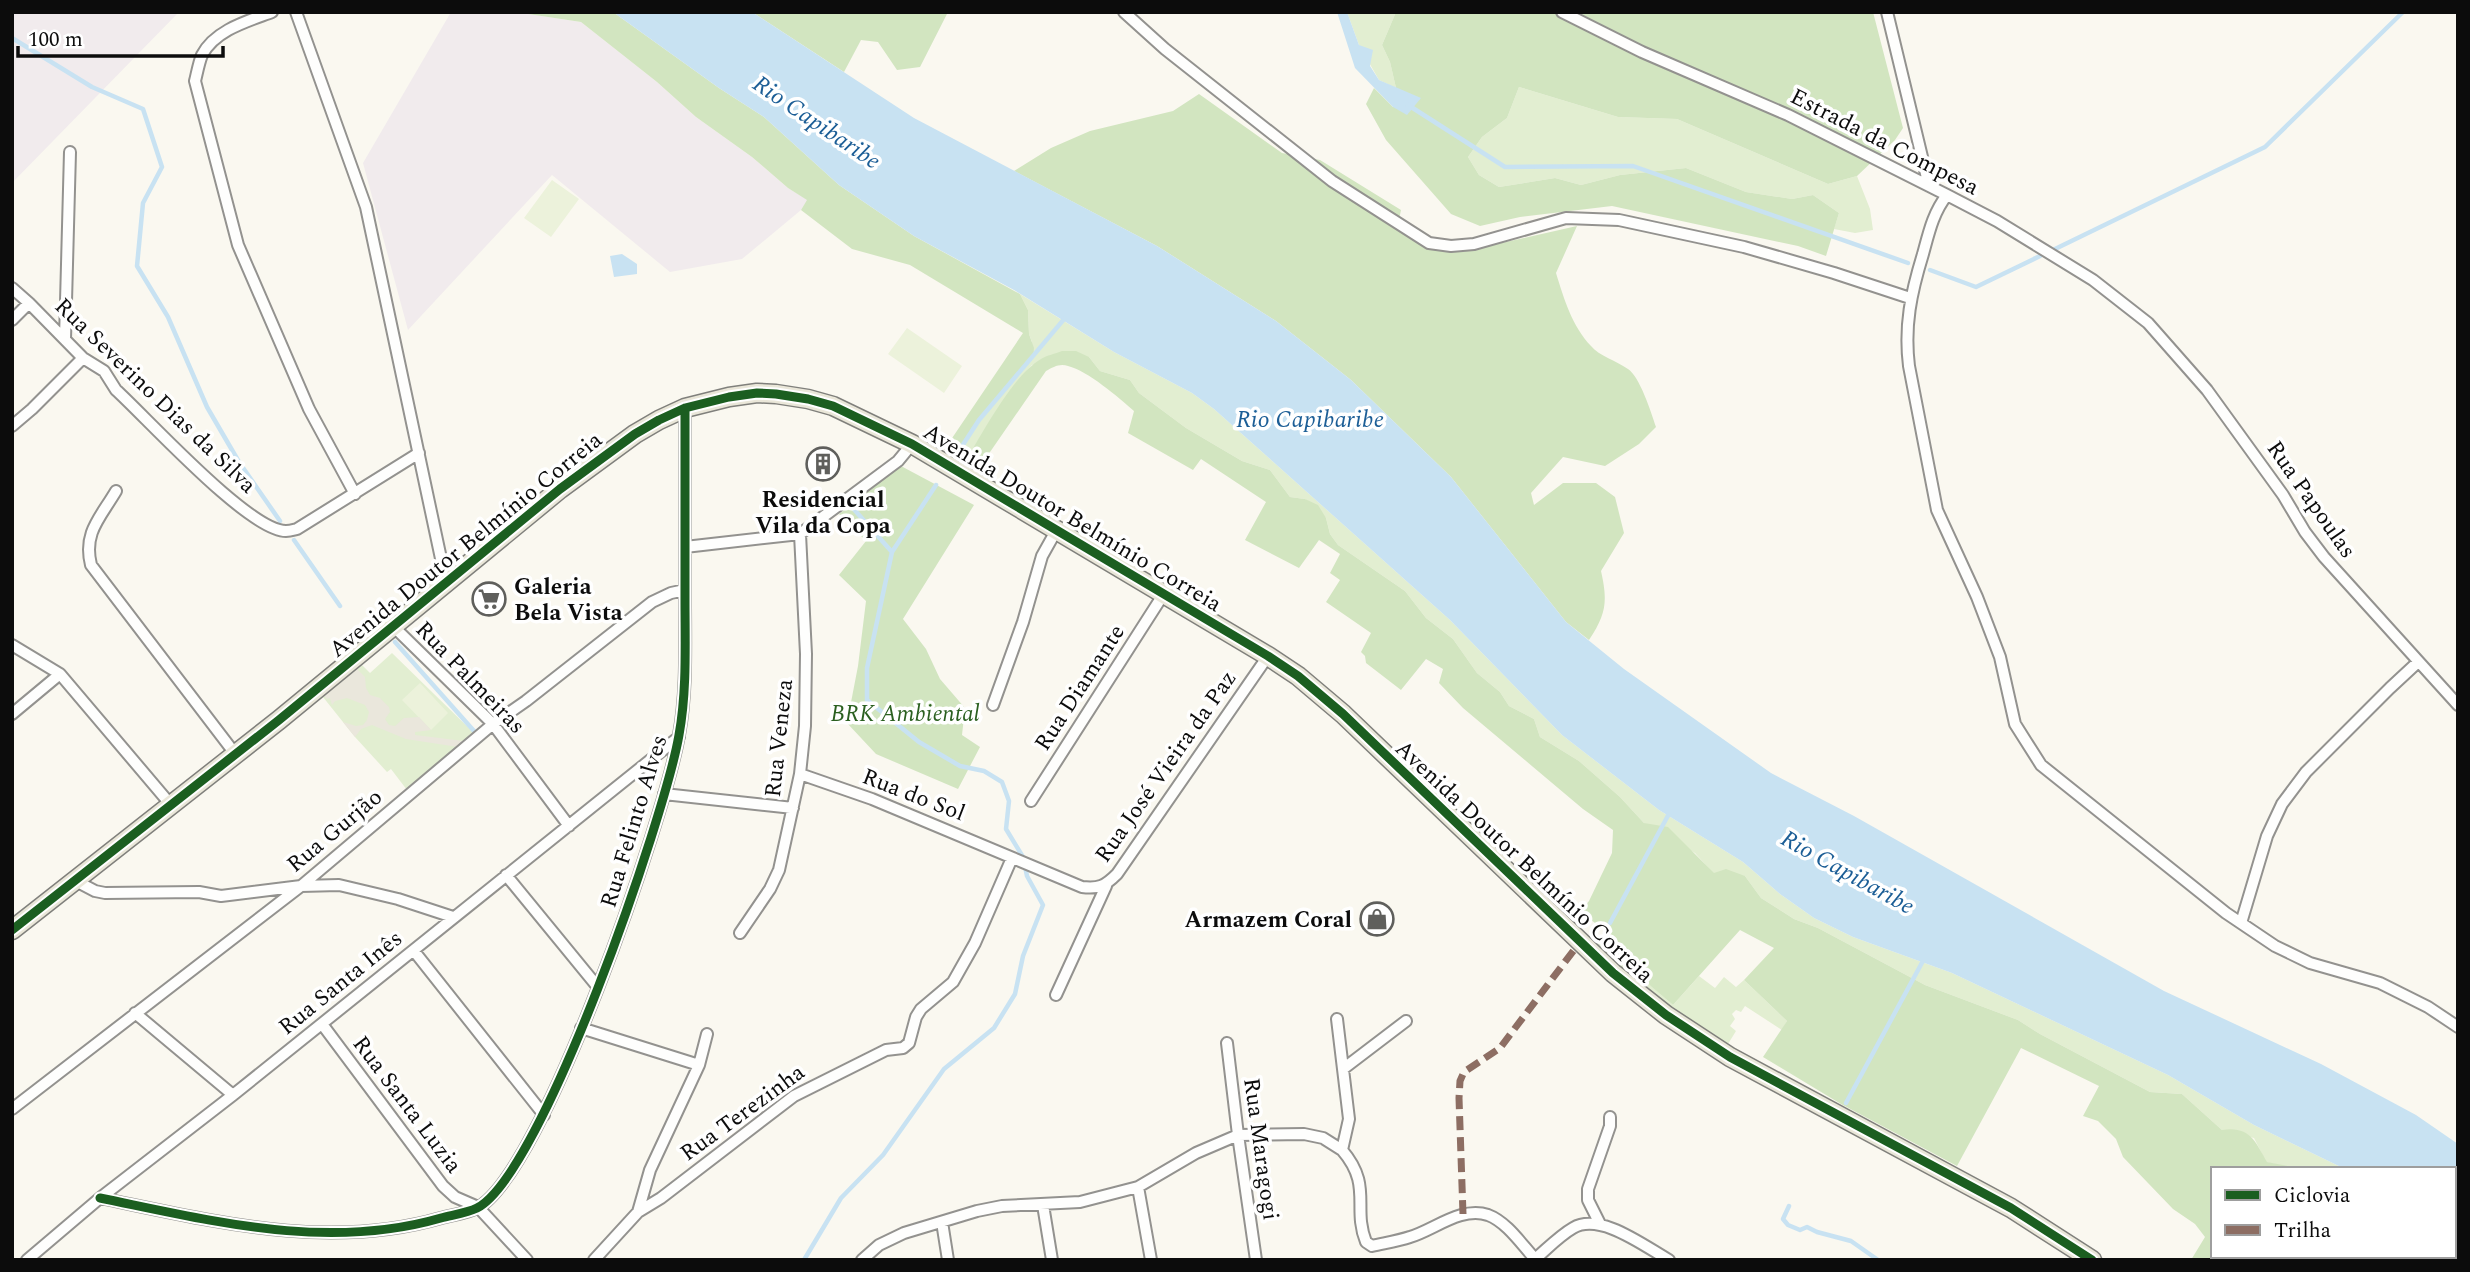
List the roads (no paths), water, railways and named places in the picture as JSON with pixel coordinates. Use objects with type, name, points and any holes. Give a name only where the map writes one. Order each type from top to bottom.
[{"type":"main road","name":"Avenida Doutor Belmínio Correia","points":[[12,930],[236,755],[598,460],[635,434],[685,408],[729,397],[757,393],[808,399],[857,415],[912,444],[1268,656],[1343,714],[1640,996],[1730,1057],[2000,1202],[2092,1260]]},
{"type":"street","points":[[272,12],[216,38],[202,55],[195,81],[238,245],[309,408],[355,494]]},
{"type":"street","points":[[296,12],[366,207],[446,582]]},
{"type":"street","points":[[1124,12],[1165,49],[1332,181],[1429,243],[1451,246],[1474,244],[1566,218],[1619,220],[1744,247],[1910,298]]},
{"type":"street","name":"Estrada da Compesa","points":[[1562,12],[1642,52],[1788,115],[1997,221],[2093,280],[2127,305],[2166,344]]},
{"type":"street","points":[[1887,12],[1929,186]]},
{"type":"street","points":[[65,339],[70,152]]},
{"type":"street","points":[[1947,195],[1933,216],[1910,298],[1906,344],[1909,366],[1937,510],[1977,597],[2000,657],[2015,723],[2031,751],[2050,772],[2129,837],[2241,923],[2293,956],[2380,983],[2428,1007],[2458,1027]]},
{"type":"street","name":"Rua Severino Dias da Silva","points":[[12,288],[83,358],[104,371],[116,390],[220,492],[274,528],[285,531],[297,529],[419,453]]},
{"type":"street","points":[[12,320],[29,303]]},
{"type":"street","name":"Rua Papoulas","points":[[2166,344],[2207,390],[2240,433],[2314,545],[2458,705]]},
{"type":"street","points":[[12,426],[83,358]]},
{"type":"street","name":"Rua Felinto Alves","points":[[478,1208],[506,1177],[544,1115],[624,919],[664,794],[679,737],[685,686],[685,408]]},
{"type":"street","points":[[685,547],[800,534],[898,461],[912,444]]},
{"type":"street","points":[[116,491],[88,538],[91,565],[236,755]]},
{"type":"street","points":[[993,705],[1023,622],[1042,556],[1056,531]]},
{"type":"street","name":"Rua Veneza","points":[[740,933],[771,889],[779,870],[800,774],[805,726],[806,654],[800,534]]},
{"type":"street","name":"Rua Gurjão","points":[[12,1109],[300,886],[493,724],[652,602],[685,590]]},
{"type":"street","name":"Rua Diamante","points":[[1031,801],[1163,595]]},
{"type":"street","name":"Rua Palmeiras","points":[[393,626],[493,724],[569,826]]},
{"type":"street","points":[[12,645],[60,674],[171,805]]},
{"type":"street","name":"Rua José Vieira da Paz","points":[[1012,858],[1082,887],[1094,889],[1106,886],[1268,656]]},
{"type":"street","points":[[2241,923],[2266,836],[2282,804],[2306,772],[2418,663]]},
{"type":"street","points":[[12,714],[60,674]]},
{"type":"street","name":"Rua Santa Inês","points":[[27,1260],[100,1198],[414,951],[679,737]]},
{"type":"street","name":"Rua do Sol","points":[[800,774],[872,799],[1012,858]]},
{"type":"street","points":[[664,794],[793,808]]},
{"type":"street","name":"Rua Terezinha","points":[[638,1212],[661,1198],[794,1096],[886,1050],[903,1048],[909,1044],[916,1017],[921,1009],[953,982],[975,943],[1012,858]]},
{"type":"street","points":[[506,875],[597,986]]},
{"type":"street","points":[[74,880],[105,893],[200,892],[221,896],[300,886],[339,885],[365,890],[453,917]]},
{"type":"street","points":[[1056,995],[1106,886]]},
{"type":"street","points":[[414,951],[544,1115]]},
{"type":"street","points":[[135,1013],[233,1095]]},
{"type":"street","points":[[1337,1019],[1349,1119],[1342,1150]]},
{"type":"street","points":[[1343,1069],[1406,1021]]},
{"type":"street","name":"Rua Santa Luzia","points":[[322,1024],[443,1186],[455,1197],[478,1208],[527,1260]]},
{"type":"street","points":[[581,1028],[699,1065]]},
{"type":"street","points":[[594,1260],[638,1212],[650,1170],[699,1065],[706,1034]]},
{"type":"street","name":"Rua Maragogi","points":[[1227,1043],[1256,1260]]},
{"type":"street","points":[[1600,1224],[1588,1200],[1588,1189],[1610,1126],[1610,1117]]},
{"type":"street","points":[[863,1260],[879,1245],[904,1233],[1002,1206],[1080,1202],[1138,1186],[1196,1153],[1238,1135],[1304,1134],[1323,1138],[1342,1150],[1351,1160],[1360,1185],[1364,1237],[1372,1247],[1412,1237],[1463,1214],[1475,1213],[1488,1215],[1501,1223],[1535,1260],[1571,1229],[1591,1222],[1627,1237],[1669,1260]]},
{"type":"street","points":[[1138,1186],[1151,1260]]},
{"type":"street","points":[[100,1198],[252,1229],[310,1232],[367,1233],[413,1226],[478,1208]]},
{"type":"street","points":[[1042,1205],[1052,1260]]},
{"type":"street","points":[[943,1222],[948,1260]]},
{"type":"water","name":"Rio Capibaribe","points":[[613,12],[752,12],[914,118],[1157,246],[1276,321],[1351,380],[1451,477],[1566,622],[1624,669],[1771,773],[1854,816],[2164,991],[2321,1064],[2416,1115],[2458,1144],[2458,1254],[2456,1167],[2341,1167],[2254,1125],[2168,1075],[1952,973],[1853,937],[1814,918],[1780,894],[1743,862],[1659,810],[1562,735],[1450,620],[1214,409],[1192,393],[1114,352],[1014,290],[914,236],[839,185],[764,117]]},
{"type":"water","points":[[1337,12],[1347,12],[1359,45],[1373,50],[1370,66],[1379,80],[1421,98],[1407,115],[1393,107],[1355,68]]},
{"type":"water","points":[[622,254],[637,264],[637,274],[614,277],[610,256]]},
{"type":"waterway","points":[[2055,249],[2265,147],[2403,12]]},
{"type":"waterway","points":[[12,38],[92,87],[143,109],[162,167],[143,203],[137,266],[168,317],[207,407],[239,462],[280,521]]},
{"type":"waterway","points":[[1408,105],[1505,167],[1633,166],[1908,263]]},
{"type":"waterway","points":[[1930,270],[1976,287],[2040,256]]},
{"type":"waterway","points":[[955,457],[979,420],[1065,318]]},
{"type":"waterway","points":[[804,1260],[841,1198],[883,1155],[944,1069],[994,1028],[1015,994],[1023,956],[1043,905],[1027,876],[1023,857],[1006,829],[1009,801],[1002,782],[984,771],[960,766],[919,742],[867,700],[867,668],[892,552],[936,485]]},
{"type":"waterway","points":[[851,506],[892,552]]},
{"type":"waterway","points":[[294,540],[340,606]]},
{"type":"waterway","points":[[395,642],[474,731]]},
{"type":"waterway","points":[[1610,923],[1671,810]]},
{"type":"waterway","points":[[1846,1103],[1924,959]]},
{"type":"waterway","points":[[1789,1206],[1783,1219],[1788,1225],[1800,1230],[1807,1227],[1851,1241],[1878,1260]]},
{"type":"place","name":"Residencial Vila da Copa","points":[[823,464]]},
{"type":"place","name":"Galeria Bela Vista","points":[[489,599]]},
{"type":"place","name":"Armazem Coral","points":[[1377,919]]},
{"type":"park label","name":"BRK Ambiental","points":[[905,713]]}]
